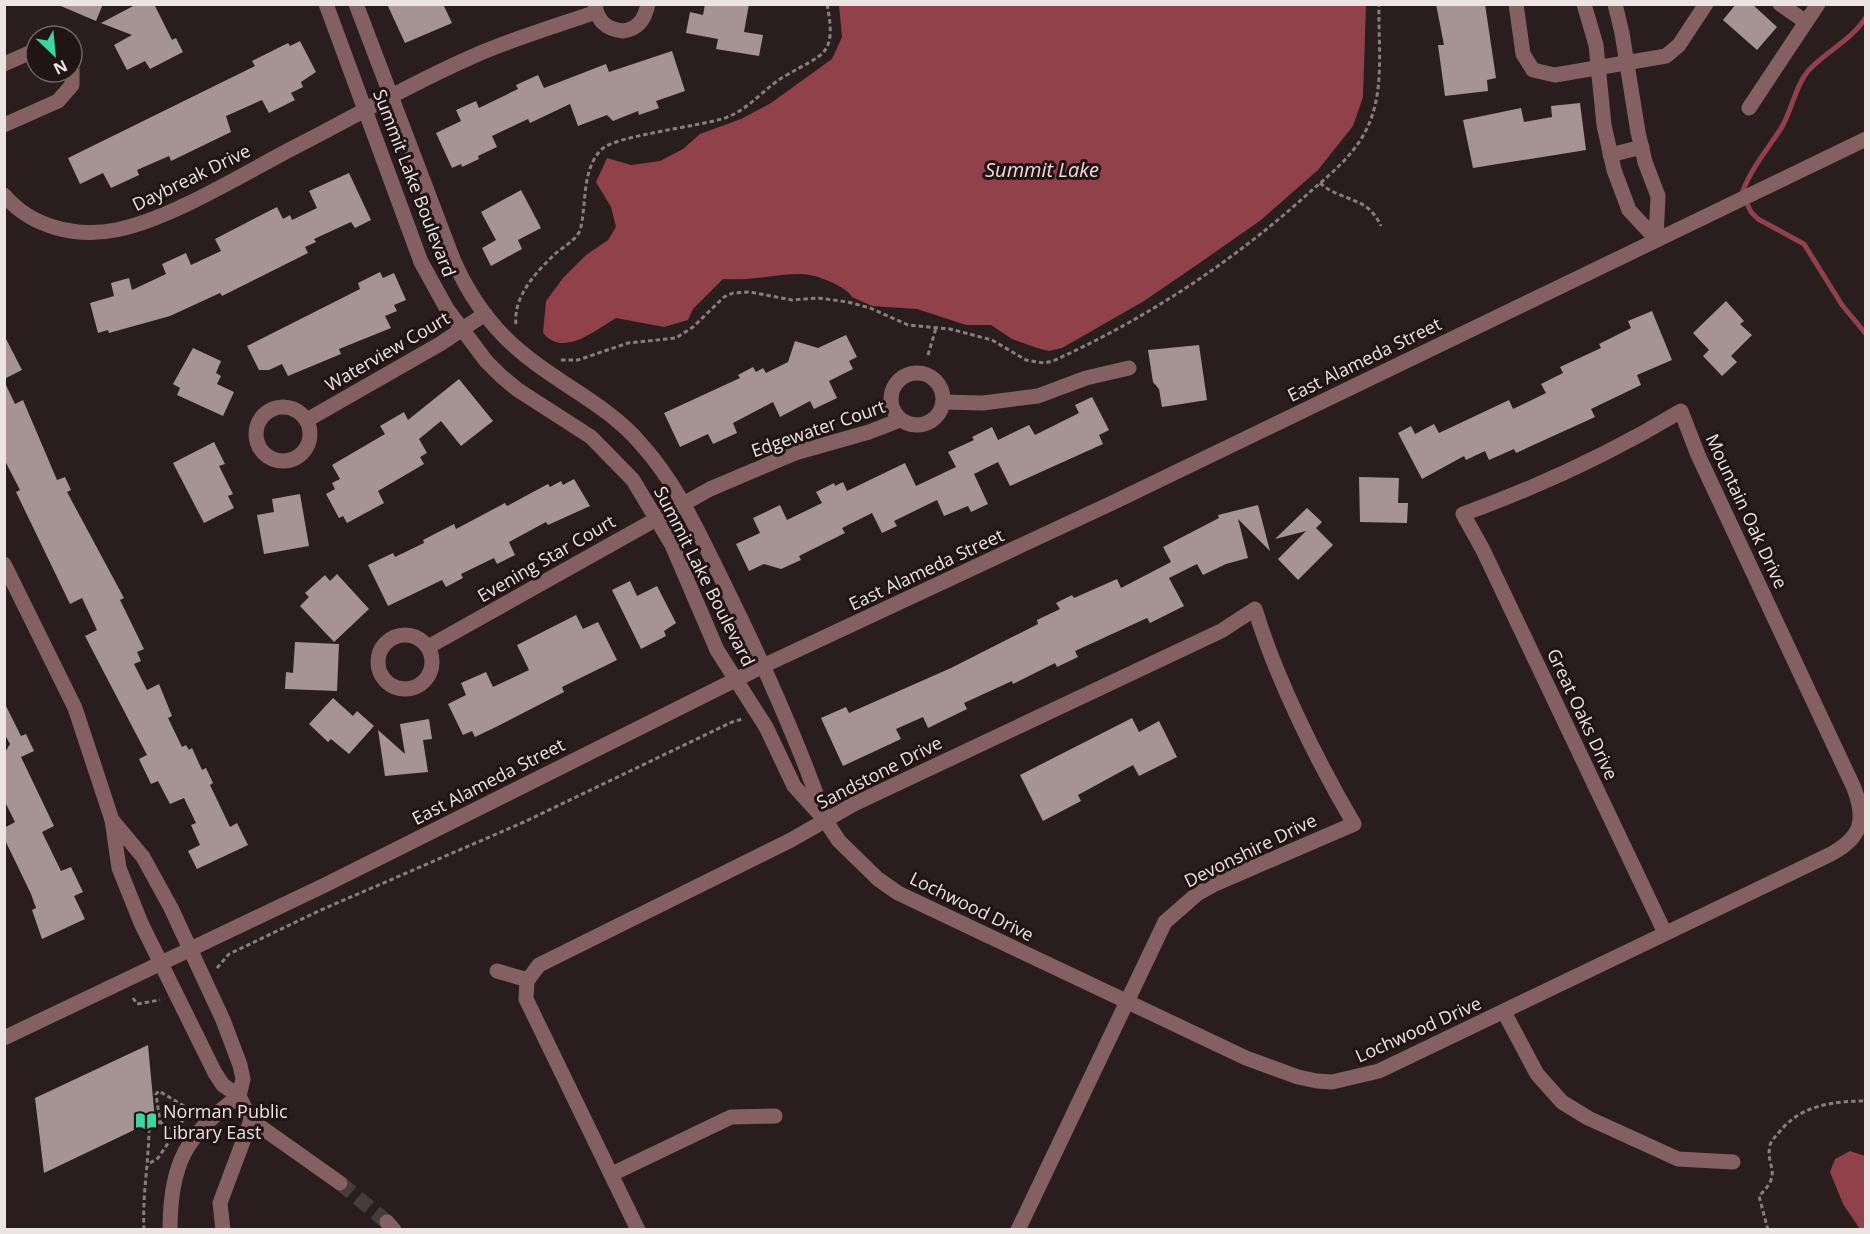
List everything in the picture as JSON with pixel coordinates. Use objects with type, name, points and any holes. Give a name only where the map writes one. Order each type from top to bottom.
[{"type":"street","name":"Summit Lake Boulevard","points":[[326,4],[421,262],[461,330],[486,361],[518,390],[591,436],[624,467],[672,545],[717,650],[747,696]]},
{"type":"street","name":"Summit Lake Boulevard","points":[[356,4],[458,271],[501,335],[526,357],[594,404],[640,442],[672,482],[771,685]]},
{"type":"street","points":[[595,8],[603,24],[614,30],[628,30],[639,25],[645,16],[648,4]]},
{"type":"street","points":[[1516,4],[1523,54],[1533,70],[1555,75],[1666,56],[1673,51],[1706,4]]},
{"type":"street","points":[[1584,4],[1596,45],[1610,155],[1629,210],[1656,239]]},
{"type":"street","points":[[1615,4],[1642,147],[1658,196],[1656,239]]},
{"type":"street","points":[[1780,4],[1806,22]]},
{"type":"street","points":[[1749,108],[1818,4]]},
{"type":"street","name":"Daybreak Drive","points":[[4,195],[24,214],[55,228],[76,232],[114,231],[140,224],[184,204],[476,55],[595,8]]},
{"type":"street","points":[[4,64],[24,55]]},
{"type":"street","points":[[4,125],[58,101],[72,84]]},
{"type":"street","name":"East Alameda Street","points":[[4,1038],[162,964],[735,679],[1112,503],[1866,139]]},
{"type":"street","points":[[1610,155],[1642,147]]},
{"type":"street","name":"Waterview Court","points":[[307,420],[485,314]]},
{"type":"street","points":[[944,402],[983,403],[1038,396],[1086,378],[1129,368]]},
{"type":"street","name":"Edgewater Court","points":[[921,372],[934,379],[943,392],[944,402],[939,413],[926,424],[913,425],[900,420],[891,408],[890,393],[900,378],[921,372]]},
{"type":"street","name":"Mountain Oak Drive","points":[[1462,514],[1510,497],[1645,433],[1681,411],[1698,455],[1854,788],[1862,814],[1861,823],[1845,847]]},
{"type":"street","name":"Edgewater Court","points":[[683,502],[795,453],[900,420]]},
{"type":"street","name":"Evening Star Court","points":[[428,647],[683,502]]},
{"type":"street","name":"Great Oaks Drive","points":[[1462,514],[1483,550],[1665,933]]},
{"type":"street","points":[[5,564],[75,708],[112,820],[119,868],[151,943],[215,1073],[223,1085],[239,1096],[251,1120],[340,1183]]},
{"type":"street","name":"Sandstone Drive","points":[[528,980],[546,959],[791,840],[919,772],[1221,631],[1255,609]]},
{"type":"street","name":"Devonshire Drive","points":[[1018,1230],[1165,922],[1197,894],[1314,839],[1354,824],[1334,791],[1265,644],[1255,609]]},
{"type":"street","name":"Lochwood Drive","points":[[771,685],[810,777],[825,820]]},
{"type":"street","name":"Lochwood Drive","points":[[747,696],[766,727],[794,786],[854,857],[898,893],[1246,1058],[1298,1077],[1332,1082],[1379,1071],[1845,847]]},
{"type":"street","points":[[112,820],[142,857],[180,928],[240,1065],[243,1079],[239,1096],[208,1118],[185,1149],[174,1183],[170,1230]]},
{"type":"street","points":[[497,971],[528,980],[525,990],[531,1010],[638,1230]]},
{"type":"street","points":[[1504,1012],[1537,1074],[1562,1102],[1588,1118],[1678,1160],[1733,1162]]},
{"type":"street","points":[[612,1174],[731,1117],[775,1116]]},
{"type":"street","points":[[223,1230],[220,1203],[251,1120]]},
{"type":"path","points":[[520,330],[515,323],[515,312],[527,286],[538,270],[576,239],[580,231],[589,171],[601,149],[616,141],[658,134],[736,113],[760,98],[782,77],[812,63],[822,55],[831,38],[827,4]]},
{"type":"path","points":[[555,358],[578,360],[615,346],[676,338],[693,327],[718,301],[740,292],[758,292],[792,300],[835,300],[870,308],[908,325],[936,327],[992,340],[1026,360],[1044,363],[1053,361],[1133,321],[1231,257],[1320,183],[1356,147],[1374,111],[1379,79],[1379,4]]},
{"type":"path","points":[[1320,183],[1346,199],[1356,199],[1371,209],[1381,226]]},
{"type":"path","points":[[928,355],[936,327]]},
{"type":"path","points":[[216,972],[218,965],[230,954],[321,910],[524,822],[732,722],[743,719]]},
{"type":"path","points":[[133,998],[137,1004],[151,1000],[165,1003]]},
{"type":"path","points":[[175,1133],[160,1122],[156,1094],[159,1091],[191,1113]]},
{"type":"path","points":[[1768,1230],[1759,1196],[1766,1189],[1774,1171],[1769,1148],[1771,1142],[1794,1117],[1816,1107],[1837,1102],[1866,1101]]},
{"type":"path","points":[[149,1163],[158,1158],[186,1115],[197,1111]]},
{"type":"path","points":[[144,1230],[144,1196],[149,1163],[148,1127],[160,1122]]},
{"type":"water","name":"Summit Lake","points":[[839,5],[1366,5],[1363,97],[1353,126],[1318,170],[1261,220],[1144,301],[1062,348],[1049,351],[1037,348],[1012,339],[991,325],[966,325],[917,309],[872,306],[852,297],[830,281],[802,274],[723,279],[693,309],[688,320],[664,327],[616,318],[589,335],[570,342],[560,343],[551,340],[543,333],[546,301],[563,278],[586,255],[608,240],[616,227],[611,207],[596,182],[607,158],[631,165],[660,161],[683,149],[700,134],[741,119],[771,103],[832,59],[842,37]]},
{"type":"water","points":[[1850,1151],[1865,1156],[1865,1229],[1860,1229],[1843,1204],[1830,1172],[1835,1159]]},
{"type":"building","points":[[56,4],[103,4],[96,21]]},
{"type":"building","points":[[137,4],[154,4],[172,40],[176,38],[183,52],[150,69],[145,61],[127,70],[114,45],[132,35],[101,23]]},
{"type":"building","points":[[387,4],[443,4],[452,23],[405,43]]},
{"type":"building","points":[[705,4],[749,4],[744,32],[763,35],[759,56],[716,49],[718,39],[686,33],[690,12],[703,15]]},
{"type":"building","points":[[1436,4],[1485,4],[1496,78],[1487,80],[1488,91],[1445,96],[1438,45],[1444,45]]},
{"type":"building","points":[[1736,4],[1752,4],[1777,27],[1757,50],[1723,20]]},
{"type":"building","points":[[300,41],[316,72],[301,82],[303,87],[291,93],[295,100],[269,113],[262,100],[226,116],[231,132],[171,161],[169,156],[137,170],[139,175],[111,188],[103,173],[80,184],[68,158],[255,66],[252,61],[288,43],[290,46]]},
{"type":"building","points":[[672,51],[685,91],[656,101],[659,108],[639,115],[638,111],[613,121],[607,115],[578,126],[570,104],[530,123],[528,119],[492,136],[497,147],[462,167],[461,164],[452,168],[436,133],[461,121],[456,110],[476,101],[479,108],[518,89],[516,85],[538,75],[544,88],[606,64],[609,72]]},
{"type":"building","points":[[1580,103],[1586,150],[1473,168],[1463,120],[1521,108],[1524,122],[1552,117],[1551,106]]},
{"type":"building","points":[[349,173],[371,220],[355,228],[351,222],[314,239],[316,242],[305,247],[308,253],[222,296],[220,293],[170,316],[109,333],[108,330],[98,333],[90,303],[114,296],[111,283],[129,278],[132,290],[166,274],[162,264],[186,253],[191,265],[221,251],[215,239],[277,207],[283,219],[290,215],[292,220],[317,208],[309,191]]},
{"type":"building","points":[[521,190],[541,228],[518,240],[522,249],[491,266],[482,248],[496,240],[481,212]]},
{"type":"building","points":[[380,272],[383,278],[394,273],[406,300],[394,305],[397,311],[385,316],[391,328],[339,349],[341,354],[288,376],[282,364],[269,370],[259,370],[247,346],[360,289],[358,283]]},
{"type":"building","points":[[1726,301],[1744,321],[1740,324],[1752,335],[1731,356],[1737,362],[1722,376],[1703,356],[1709,350],[1693,333]]},
{"type":"building","points":[[1652,311],[1672,360],[1637,375],[1641,385],[1591,409],[1595,417],[1516,453],[1514,449],[1489,460],[1485,451],[1466,460],[1464,456],[1422,479],[1398,433],[1411,426],[1415,434],[1434,424],[1439,433],[1509,400],[1513,409],[1546,393],[1541,384],[1563,373],[1560,367],[1601,348],[1599,344],[1631,328],[1628,321]]},
{"type":"building","points":[[4,335],[22,370],[4,379]]},
{"type":"building","points":[[846,335],[857,357],[849,361],[853,369],[829,381],[837,398],[814,409],[810,401],[780,417],[773,402],[733,423],[737,433],[713,444],[708,434],[680,447],[664,413],[740,378],[738,375],[753,367],[756,372],[763,368],[766,373],[788,362],[795,341],[818,348]]},
{"type":"building","points":[[1199,345],[1207,400],[1162,407],[1159,389],[1153,382],[1148,350]]},
{"type":"building","points":[[193,348],[221,361],[216,373],[221,376],[217,384],[234,392],[223,416],[177,395],[180,388],[173,384]]},
{"type":"building","points":[[459,379],[493,421],[461,446],[441,421],[419,439],[427,453],[420,457],[424,464],[378,491],[384,503],[347,523],[343,516],[339,518],[326,494],[335,489],[332,483],[340,479],[332,465],[385,434],[380,426],[404,412],[408,420]]},
{"type":"building","points":[[4,381],[15,404],[23,400],[57,480],[65,477],[71,490],[67,492],[124,598],[120,600],[144,649],[137,652],[141,661],[134,664],[147,690],[159,684],[172,716],[168,718],[182,747],[186,745],[189,750],[192,748],[202,770],[206,768],[213,783],[210,785],[230,827],[237,823],[248,845],[197,869],[188,851],[200,845],[191,825],[196,823],[184,798],[170,804],[158,781],[151,784],[139,759],[147,755],[85,636],[97,630],[82,598],[70,604],[16,492],[20,490],[4,459]]},
{"type":"building","points":[[1092,397],[1109,430],[1099,435],[1103,444],[1010,486],[998,462],[974,474],[988,504],[971,512],[968,506],[944,516],[937,500],[894,521],[897,526],[882,533],[872,513],[842,528],[845,533],[799,556],[801,560],[781,569],[764,564],[749,571],[736,544],[760,533],[753,518],[780,505],[787,520],[822,503],[816,492],[834,483],[835,486],[843,482],[847,491],[905,463],[916,486],[956,467],[948,452],[974,440],[972,437],[992,427],[998,440],[1029,425],[1035,435],[1079,413],[1075,405]]},
{"type":"building","points":[[214,442],[225,464],[219,466],[233,494],[228,496],[234,508],[204,523],[173,463]]},
{"type":"building","points":[[1359,477],[1399,478],[1398,503],[1408,503],[1407,523],[1360,522]]},
{"type":"building","points":[[574,479],[590,506],[548,525],[546,522],[509,542],[515,555],[497,564],[494,558],[461,574],[463,578],[446,587],[442,580],[388,606],[368,565],[393,553],[395,557],[424,543],[423,540],[454,524],[456,529],[505,503],[507,506],[548,484],[550,487],[561,481],[563,485]]},
{"type":"building","points":[[300,494],[309,546],[264,554],[257,515],[274,512],[272,499]]},
{"type":"building","points":[[1258,505],[1270,551],[1238,519],[1248,558],[1226,564],[1203,575],[1197,564],[1169,578],[1184,606],[1150,623],[1147,618],[1075,651],[1078,657],[1057,667],[1055,663],[1013,684],[1012,681],[964,703],[967,709],[928,728],[923,717],[896,729],[901,739],[843,766],[821,718],[846,707],[849,713],[951,668],[1038,624],[1037,620],[1060,609],[1056,603],[1072,595],[1074,598],[1117,579],[1121,588],[1171,562],[1163,547],[1219,518],[1218,515]]},
{"type":"building","points":[[1307,508],[1322,522],[1316,528],[1333,545],[1298,580],[1278,559],[1306,531],[1275,539]]},
{"type":"building","points":[[337,574],[369,609],[334,642],[300,606],[309,597],[305,593],[325,575],[330,581]]},
{"type":"building","points":[[630,581],[637,596],[657,586],[676,623],[664,631],[666,636],[641,649],[612,590]]},
{"type":"building","points":[[576,615],[583,629],[598,622],[617,660],[562,687],[564,692],[498,726],[475,737],[472,731],[463,735],[448,704],[466,695],[461,683],[486,672],[493,687],[529,670],[517,645]]},
{"type":"building","points":[[295,642],[339,644],[337,691],[285,689],[286,672],[293,673]]},
{"type":"building","points":[[333,698],[353,716],[357,711],[374,726],[349,754],[331,739],[328,742],[309,724]]},
{"type":"building","points":[[4,702],[21,736],[26,734],[34,751],[21,757],[54,826],[42,832],[61,871],[71,867],[83,892],[74,896],[85,919],[42,939],[32,910],[36,908],[31,894],[4,838],[4,828],[15,822],[4,800],[4,754],[10,744],[4,733]]},
{"type":"building","points":[[1132,718],[1139,732],[1159,721],[1177,757],[1139,776],[1133,765],[1078,795],[1081,801],[1043,821],[1020,775]]},
{"type":"building","points":[[429,719],[432,739],[423,740],[428,772],[385,776],[378,730],[405,754],[400,724]]},
{"type":"building","points":[[148,1045],[155,1120],[44,1173],[35,1098]]},
{"type":"waterway","points":[[1866,17],[1854,32],[1815,64],[1803,78],[1784,123],[1754,168],[1742,193],[1751,212],[1758,219],[1804,244],[1842,305],[1866,334]]},
{"type":"tunnel","points":[[340,1183],[387,1222]]},
{"type":"place","name":"Norman Public Library East","points":[[146,1121]]}]
